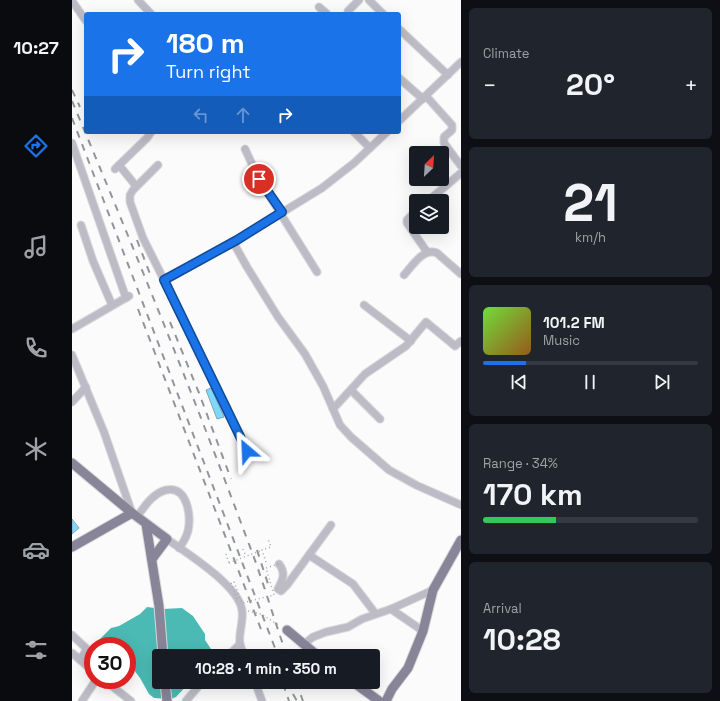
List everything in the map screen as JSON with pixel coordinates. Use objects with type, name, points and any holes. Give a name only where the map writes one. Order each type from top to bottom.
[{"type":"main road","points":[[72,463],[134,515],[167,539],[152,559]]},
{"type":"main road","points":[[72,547],[134,515]]},
{"type":"main road","points":[[146,524],[159,606],[162,649]]},
{"type":"main road","points":[[386,701],[392,689],[408,668],[423,631],[433,590],[458,552],[461,540]]},
{"type":"main road","points":[[287,630],[310,649]]},
{"type":"main road","points":[[166,689],[167,701]]},
{"type":"main road","points":[[363,689],[379,701]]},
{"type":"street","points":[[138,0],[149,12]]},
{"type":"street","points":[[348,12],[358,0]]},
{"type":"street","points":[[369,0],[381,12]]},
{"type":"street","points":[[72,2],[84,18]]},
{"type":"street","points":[[319,7],[325,12]]},
{"type":"street","points":[[401,31],[448,75]]},
{"type":"street","points":[[401,119],[461,62]]},
{"type":"street","points":[[401,80],[424,98],[452,125],[452,130],[444,137],[444,143],[461,166]]},
{"type":"street","points":[[136,186],[117,167],[150,134]]},
{"type":"street","points":[[356,134],[370,148]]},
{"type":"street","points":[[164,280],[233,242],[322,188],[339,176],[386,134]]},
{"type":"street","points":[[72,145],[127,297],[72,329]]},
{"type":"street","points":[[244,149],[259,179],[282,212],[317,272]]},
{"type":"street","points":[[158,165],[136,186],[130,195],[130,202],[143,238],[247,451]]},
{"type":"street","points":[[436,194],[461,173]]},
{"type":"street","points":[[81,226],[93,261],[112,305]]},
{"type":"street","points":[[415,234],[427,252]]},
{"type":"street","points":[[233,242],[246,267],[278,317],[305,354],[323,386],[340,425],[351,437],[389,470],[416,485],[461,505]]},
{"type":"street","points":[[404,275],[427,252],[433,251],[461,274]]},
{"type":"street","points":[[364,305],[411,341]]},
{"type":"street","points":[[333,409],[365,374],[398,353],[411,341],[426,322],[455,346],[461,340]]},
{"type":"street","points":[[72,355],[104,432],[134,515],[152,499],[166,490],[172,490],[184,496],[188,505],[189,523],[185,539],[179,548]]},
{"type":"street","points":[[72,402],[86,387]]},
{"type":"street","points":[[351,390],[380,419]]},
{"type":"street","points":[[280,564],[283,570],[283,579],[278,588],[281,591],[331,525]]},
{"type":"street","points":[[167,539],[214,572],[228,586],[237,599],[242,611],[240,644],[242,649]]},
{"type":"street","points":[[309,555],[353,584],[375,614]]},
{"type":"street","points":[[304,644],[313,637],[326,632],[348,627],[362,619],[433,590]]},
{"type":"street","points":[[392,608],[423,631]]},
{"type":"street","points":[[72,635],[87,649],[80,660]]},
{"type":"street","points":[[235,649],[240,644]]},
{"type":"street","points":[[72,653],[84,663]]},
{"type":"street","points":[[82,701],[90,689]]},
{"type":"street","points":[[116,689],[131,701]]},
{"type":"street","points":[[186,701],[196,689]]},
{"type":"street","points":[[258,689],[262,701]]},
{"type":"path","points":[[226,554],[229,563],[271,547],[268,539]]},
{"type":"path","points":[[243,549],[246,556]]},
{"type":"path","points":[[262,550],[266,562]]},
{"type":"path","points":[[237,599],[232,584],[234,582],[242,603],[274,595],[266,568],[280,564]]},
{"type":"path","points":[[242,611],[261,614],[287,630]]},
{"type":"water","points":[[147,607],[163,609],[182,608],[193,616],[205,634],[205,640],[211,649],[152,649],[152,689],[183,689],[176,697],[171,699],[154,698],[149,694],[136,673],[136,637],[102,637],[111,628],[119,626],[140,614]]},
{"type":"building","points":[[211,388],[224,417],[217,419],[206,390]]},
{"type":"building","points":[[72,519],[79,528],[72,534]]},
{"type":"railway","points":[[72,90],[80,107]]},
{"type":"railway","points":[[72,101],[84,130]]},
{"type":"railway","points":[[72,118],[275,649]]},
{"type":"railway","points":[[86,134],[184,374],[252,553],[285,649]]},
{"type":"railway","points":[[137,240],[150,274]]},
{"type":"railway","points":[[138,309],[262,632]]},
{"type":"railway","points":[[170,322],[199,393],[231,479]]},
{"type":"railway","points":[[257,550],[268,584]]},
{"type":"railway","points":[[285,689],[289,701]]},
{"type":"railway","points":[[290,689],[297,701]]},
{"type":"railway","points":[[299,689],[303,701]]},
{"type":"route","points":[[247,451],[164,280],[237,240],[282,212],[259,179]]}]
